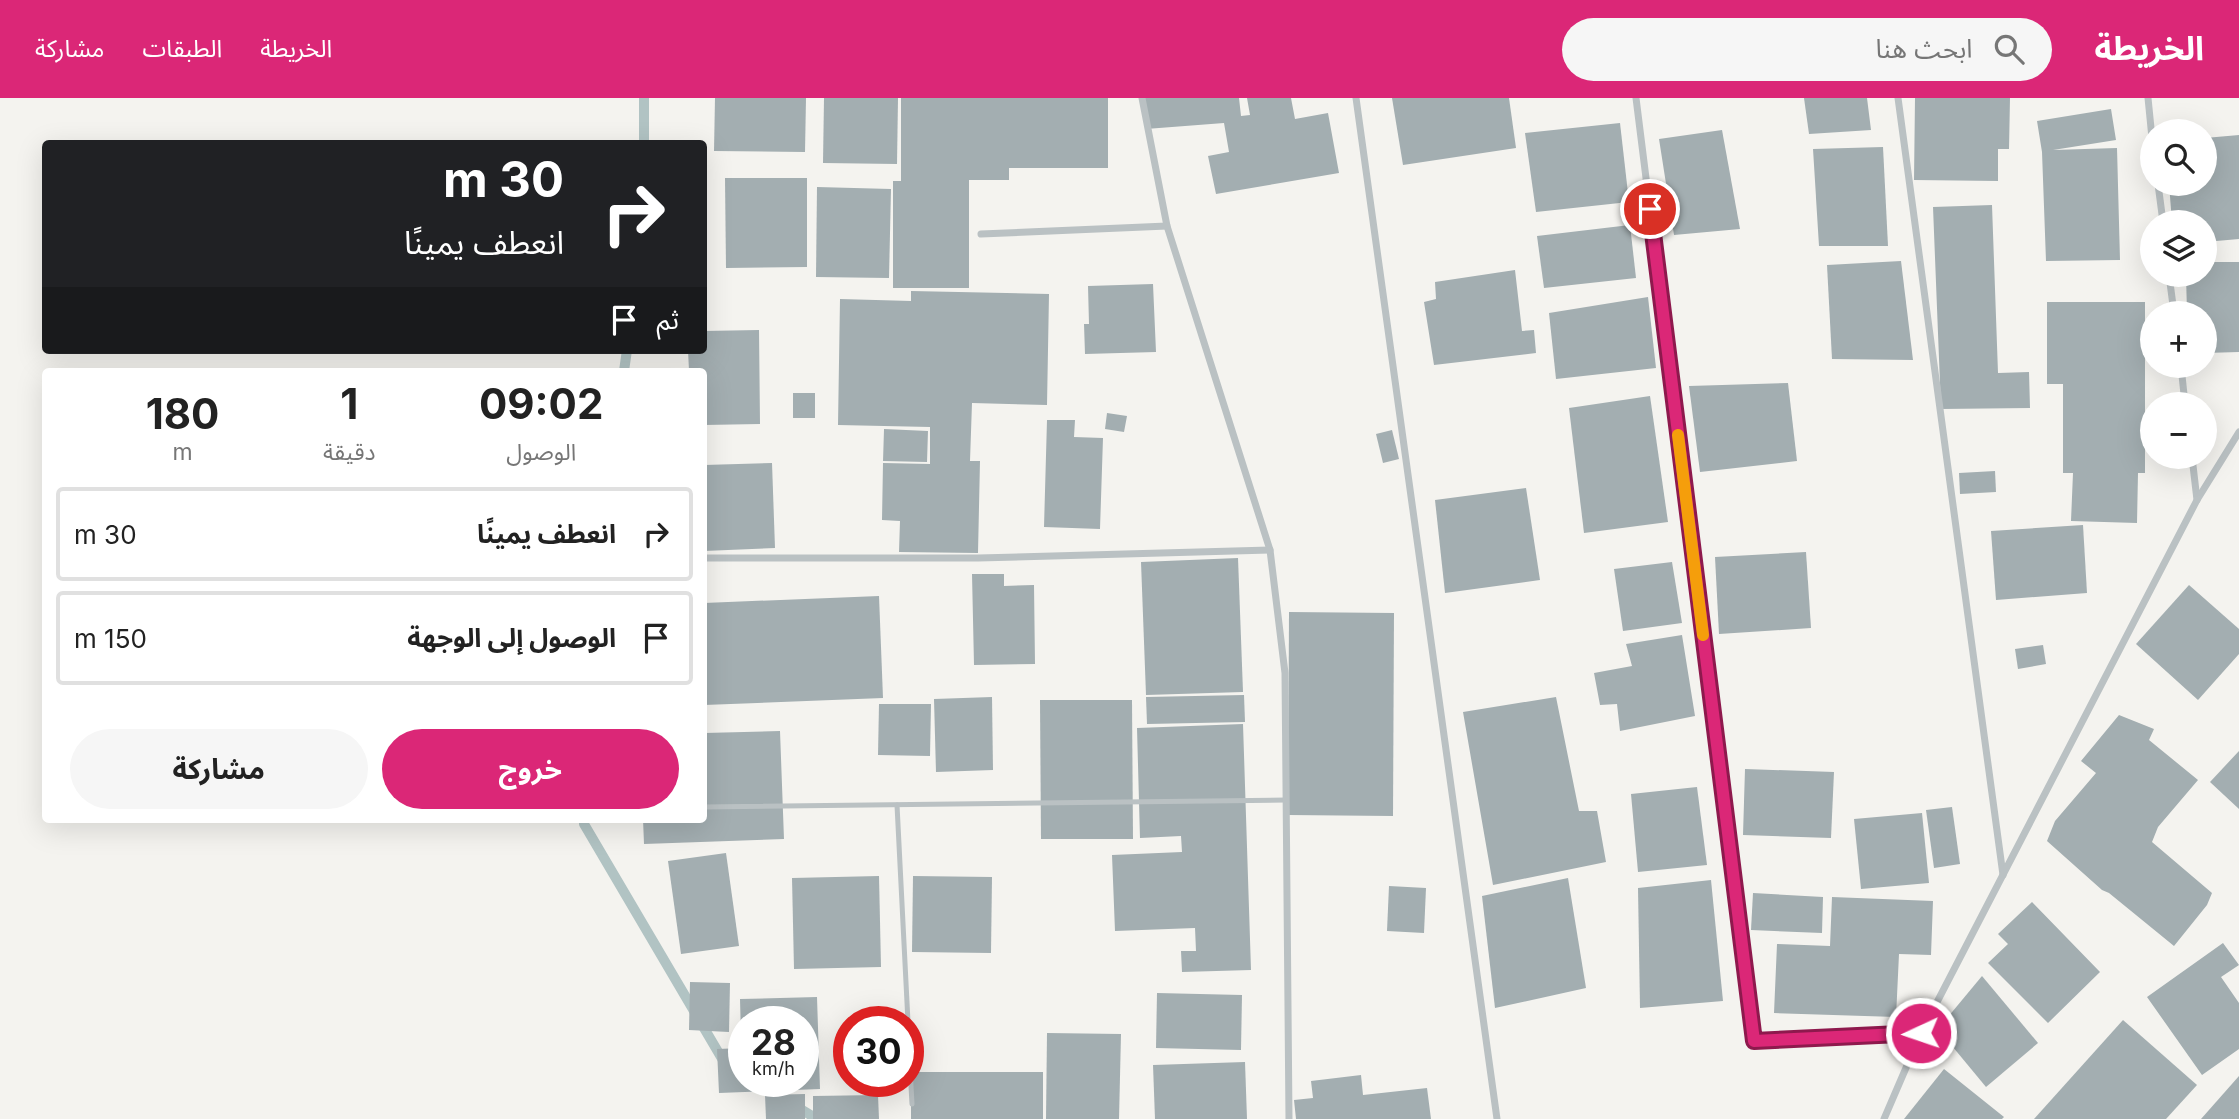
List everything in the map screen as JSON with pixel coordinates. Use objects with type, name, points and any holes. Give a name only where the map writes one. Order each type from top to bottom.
[{"type":"street","points":[[1142,98],[1167,226],[1270,550],[1285,673],[1289,1119]]},
{"type":"street","points":[[1356,98],[1497,1119]]},
{"type":"street","points":[[1636,98],[1754,1041],[1921,1033]]},
{"type":"street","points":[[1898,98],[2003,875]]},
{"type":"street","points":[[2148,98],[2150,119]]},
{"type":"street","points":[[981,234],[1167,226]]},
{"type":"street","points":[[1884,1119],[1921,1033],[2197,500],[2239,432]]},
{"type":"street","points":[[2193,469],[2197,500]]},
{"type":"street","points":[[707,558],[978,558],[1270,550]]},
{"type":"lane","points":[[707,807],[1286,800]]},
{"type":"lane","points":[[897,805],[907,1006]]},
{"type":"lane","points":[[912,1097],[912,1104]]},
{"type":"building","points":[[715,98],[806,98],[805,152],[714,151]]},
{"type":"building","points":[[824,98],[898,98],[897,164],[823,163]]},
{"type":"building","points":[[901,98],[1108,98],[1108,168],[1009,168],[1009,180],[969,180],[969,288],[893,288],[893,181],[901,181]]},
{"type":"building","points":[[1143,98],[1239,98],[1241,116],[1250,115],[1247,98],[1291,98],[1295,119],[1328,113],[1339,173],[1216,194],[1208,156],[1229,152],[1224,123],[1146,129]]},
{"type":"building","points":[[1392,98],[1509,98],[1516,148],[1403,165]]},
{"type":"building","points":[[1804,98],[1867,98],[1871,130],[1809,134]]},
{"type":"building","points":[[1915,98],[2010,98],[2009,149],[1998,149],[1998,181],[1914,180]]},
{"type":"building","points":[[2111,109],[2116,140],[2053,150],[2117,148],[2120,260],[2046,261],[2042,152],[2037,121]]},
{"type":"building","points":[[1620,123],[1629,202],[1536,212],[1525,133]]},
{"type":"building","points":[[1722,130],[1740,229],[1674,235],[1659,139]]},
{"type":"building","points":[[2239,135],[2239,239],[2217,241],[2217,210],[2171,210],[2170,196],[2217,196],[2217,137]]},
{"type":"building","points":[[1883,147],[1888,246],[1819,246],[1813,149]]},
{"type":"building","points":[[725,178],[807,178],[807,267],[726,268]]},
{"type":"building","points":[[817,187],[891,189],[889,278],[816,277]]},
{"type":"building","points":[[1992,205],[1998,373],[2029,372],[2030,408],[1941,409],[1933,207]]},
{"type":"building","points":[[1630,225],[1636,278],[1544,288],[1537,236]]},
{"type":"building","points":[[1901,261],[1913,360],[1832,359],[1827,265]]},
{"type":"building","points":[[2217,262],[2239,262],[2239,352],[2217,353],[2217,301],[2187,301],[2186,287],[2217,287]]},
{"type":"building","points":[[1515,270],[1522,331],[1534,330],[1536,353],[1434,365],[1424,302],[1436,299],[1435,282]]},
{"type":"building","points":[[1153,284],[1156,352],[1085,354],[1084,324],[1089,324],[1088,286]]},
{"type":"building","points":[[911,291],[1049,294],[1047,405],[972,403],[970,461],[980,461],[978,553],[899,552],[900,521],[882,520],[883,463],[930,464],[930,427],[838,425],[840,299],[911,301]]},
{"type":"building","points":[[1648,297],[1656,368],[1556,379],[1549,313]]},
{"type":"building","points":[[2047,302],[2140,302],[2140,378],[2145,378],[2145,392],[2140,392],[2140,469],[2145,469],[2145,473],[2138,473],[2137,523],[2071,521],[2073,473],[2063,473],[2063,384],[2047,384]]},
{"type":"building","points":[[759,330],[760,424],[707,425],[707,368],[689,368],[688,354],[707,354],[707,331]]},
{"type":"building","points":[[1788,383],[1797,461],[1700,472],[1689,386]]},
{"type":"building","points":[[793,393],[815,393],[815,418],[793,418]]},
{"type":"building","points":[[1650,396],[1668,522],[1584,533],[1569,408]]},
{"type":"building","points":[[1107,413],[1127,416],[1124,432],[1105,429]]},
{"type":"building","points":[[1047,420],[1075,420],[1074,437],[1103,438],[1100,529],[1044,527]]},
{"type":"building","points":[[884,429],[928,431],[927,462],[883,461]]},
{"type":"building","points":[[1392,430],[1399,459],[1383,463],[1376,434]]},
{"type":"building","points":[[772,463],[775,548],[707,551],[707,465]]},
{"type":"building","points":[[1995,471],[1996,492],[1960,494],[1959,473]]},
{"type":"building","points":[[1526,488],[1540,580],[1445,593],[1435,500]]},
{"type":"building","points":[[2083,525],[2087,593],[1996,600],[1991,531]]},
{"type":"building","points":[[1806,552],[1811,628],[1719,634],[1715,557]]},
{"type":"building","points":[[1238,558],[1243,692],[1146,695],[1141,562]]},
{"type":"building","points":[[1672,562],[1682,623],[1623,631],[1614,569]]},
{"type":"building","points":[[972,574],[1004,574],[1004,586],[1034,585],[1035,664],[974,665]]},
{"type":"building","points":[[2189,585],[2239,629],[2239,654],[2198,700],[2136,644]]},
{"type":"building","points":[[879,596],[883,698],[707,705],[707,603]]},
{"type":"building","points":[[1289,612],[1394,613],[1393,816],[1288,815]]},
{"type":"building","points":[[1682,635],[1695,716],[1620,731],[1617,704],[1600,705],[1594,673],[1632,666],[1626,644]]},
{"type":"building","points":[[2043,645],[2046,664],[2018,669],[2015,649]]},
{"type":"building","points":[[1244,695],[1245,722],[1147,724],[1146,697]]},
{"type":"building","points":[[992,697],[993,770],[936,772],[934,699]]},
{"type":"building","points":[[1556,697],[1579,811],[1597,811],[1606,862],[1493,885],[1463,712]]},
{"type":"building","points":[[1040,700],[1132,700],[1133,839],[1041,839]]},
{"type":"building","points":[[879,704],[931,704],[930,756],[878,755]]},
{"type":"building","points":[[2119,715],[2154,729],[2149,740],[2198,780],[2158,827],[2152,842],[2212,893],[2207,905],[2174,946],[2102,890],[2047,841],[2055,821],[2096,773],[2081,761]]},
{"type":"building","points":[[1243,724],[1251,970],[1182,972],[1181,951],[1196,951],[1195,928],[1115,931],[1112,855],[1182,852],[1181,836],[1140,838],[1137,728]]},
{"type":"building","points":[[780,731],[784,839],[644,844],[643,823],[707,823],[707,733]]},
{"type":"building","points":[[2239,751],[2239,809],[2210,782]]},
{"type":"building","points":[[1745,769],[1834,772],[1831,838],[1743,835]]},
{"type":"building","points":[[1697,787],[1707,865],[1638,872],[1631,794]]},
{"type":"building","points":[[1952,807],[1960,864],[1934,868],[1926,810]]},
{"type":"building","points":[[1922,813],[1929,883],[1861,889],[1854,819]]},
{"type":"building","points":[[726,853],[739,946],[681,954],[668,861]]},
{"type":"building","points":[[879,876],[881,967],[794,969],[792,878]]},
{"type":"building","points":[[913,876],[992,877],[991,953],[912,952]]},
{"type":"building","points":[[1568,878],[1586,988],[1495,1008],[1482,896]]},
{"type":"building","points":[[1711,880],[1723,1001],[1640,1008],[1638,888]]},
{"type":"building","points":[[1389,886],[1426,888],[1424,933],[1387,931]]},
{"type":"building","points":[[1753,893],[1823,897],[1822,933],[1751,930]]},
{"type":"building","points":[[1832,897],[1933,901],[1931,955],[1899,954],[1896,1017],[1774,1013],[1777,944],[1830,946]]},
{"type":"building","points":[[2032,902],[2100,972],[2048,1023],[1988,963],[2008,944],[1998,934]]},
{"type":"building","points":[[2223,943],[2239,965],[2221,977],[2239,1003],[2239,1049],[2202,1075],[2147,997]]},
{"type":"building","points":[[1982,976],[2038,1043],[1986,1087],[1938,1029]]},
{"type":"building","points":[[690,982],[730,983],[728,1032],[689,1030]]},
{"type":"building","points":[[1157,993],[1242,995],[1241,1050],[1156,1048]]},
{"type":"building","points":[[817,997],[817,1006],[740,1006],[740,999]]},
{"type":"building","points":[[2123,1020],[2197,1085],[2166,1119],[2034,1119]]},
{"type":"building","points":[[1047,1033],[1121,1034],[1119,1119],[1046,1119]]},
{"type":"building","points":[[717,1049],[728,1049],[728,1093],[719,1093]]},
{"type":"building","points":[[1245,1062],[1247,1119],[1155,1119],[1153,1065]]},
{"type":"building","points":[[1944,1069],[2004,1117],[1904,1119]]},
{"type":"building","points":[[924,1072],[1043,1072],[1043,1119],[911,1119],[911,1097],[924,1097]]},
{"type":"building","points":[[1361,1075],[1363,1095],[1427,1088],[1431,1119],[1296,1119],[1294,1100],[1313,1098],[1311,1081]]},
{"type":"building","points":[[2239,1076],[2239,1119],[2201,1119]]},
{"type":"building","points":[[765,1097],[805,1097],[805,1119],[766,1119]]},
{"type":"building","points":[[813,1097],[878,1097],[879,1119],[813,1119]]},
{"type":"waterway","points":[[644,98],[644,140]]},
{"type":"waterway","points":[[624,368],[626,354]]},
{"type":"waterway","points":[[584,823],[724,1062]]},
{"type":"waterway","points":[[781,1097],[817,1119]]},
{"type":"slow traffic","points":[[1678,435],[1703,635]]},
{"type":"route","points":[[1650,209],[1754,1041],[1921,1033]]}]
